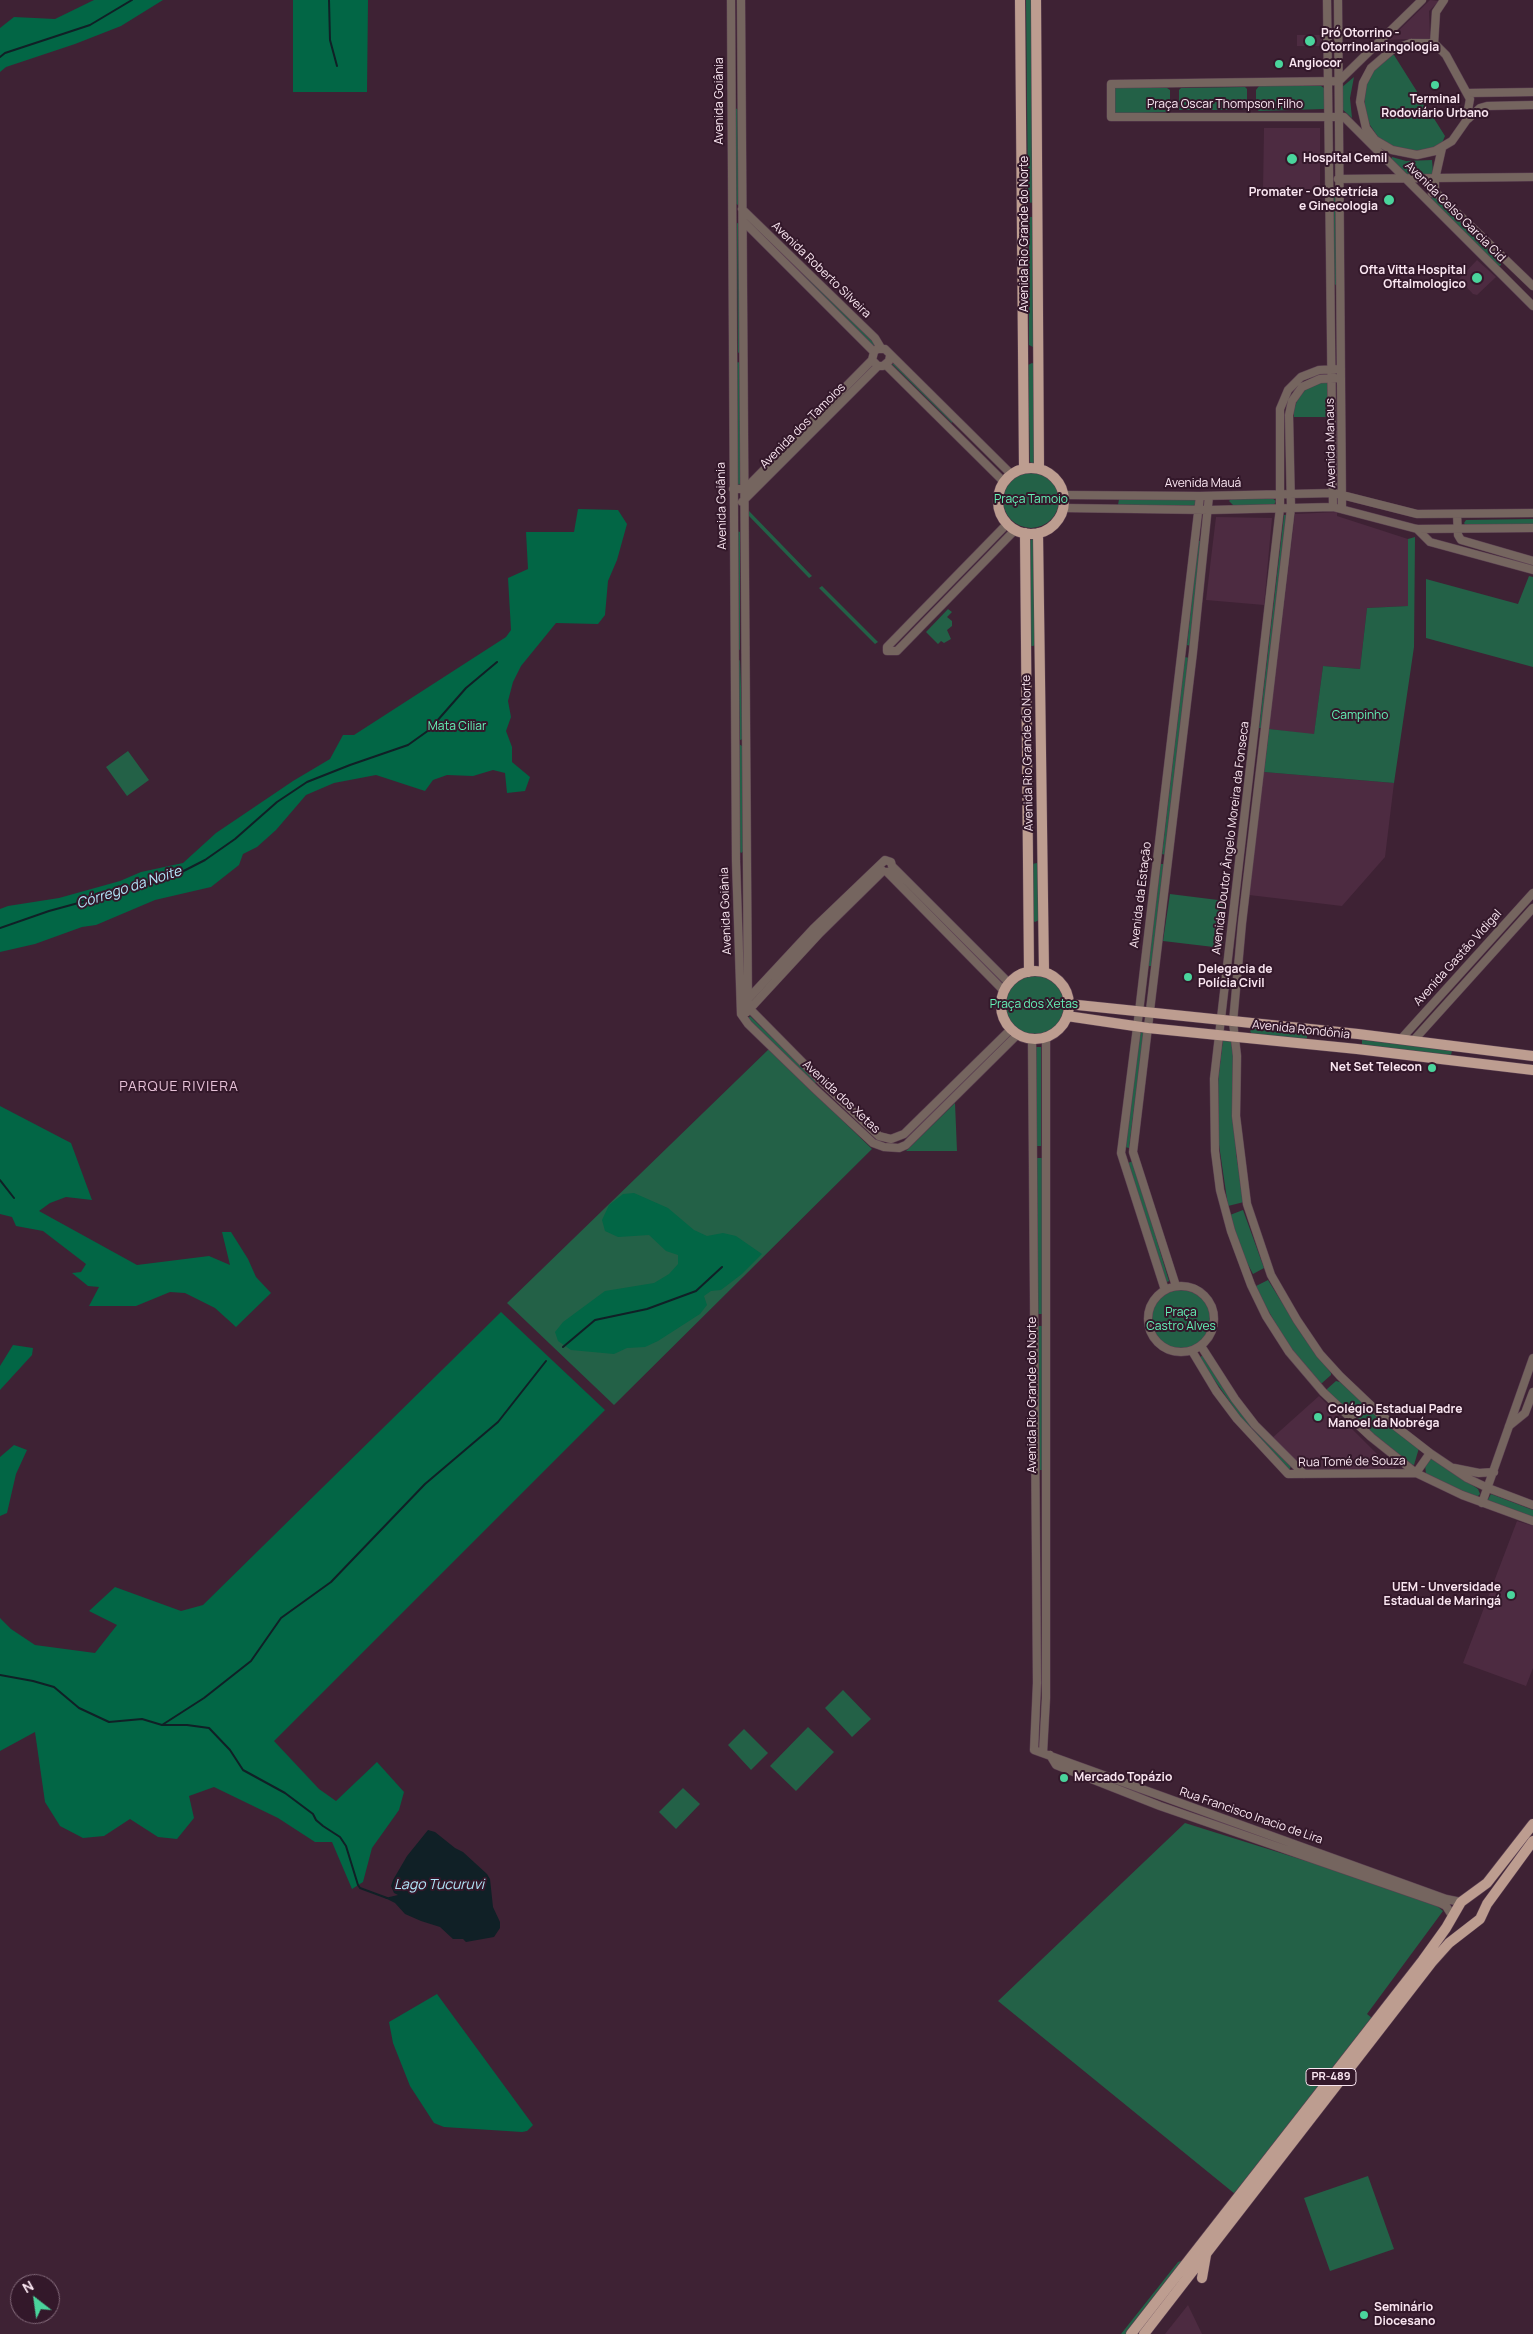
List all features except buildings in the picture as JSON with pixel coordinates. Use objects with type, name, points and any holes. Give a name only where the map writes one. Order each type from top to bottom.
[{"type":"main road","name":"Avenida Rio Grande do Norte","points":[[1020,0],[1024,468]]},
{"type":"main road","name":"Avenida Rio Grande do Norte","points":[[1036,0],[1040,468]]},
{"type":"main road","points":[[1024,468],[1040,468],[1047,471],[1058,481],[1064,495],[1063,508],[1054,524],[1038,533],[1016,529],[1002,518],[998,496],[1007,478],[1024,468]]},
{"type":"main road","name":"Avenida Rio Grande do Norte","points":[[1016,529],[1029,972]]},
{"type":"main road","name":"Avenida Rio Grande do Norte","points":[[1038,533],[1044,972]]},
{"type":"main road","points":[[1029,925],[1044,925]]},
{"type":"main road","points":[[1029,972],[1044,972],[1059,982],[1066,992],[1068,1004],[1066,1016],[1056,1030],[1046,1036],[1032,1038],[1014,1031],[1002,1011],[1007,987],[1015,978],[1029,972]]},
{"type":"main road","name":"Avenida Rondônia","points":[[1068,1004],[1358,1034],[1533,1056]]},
{"type":"main road","name":"Avenida Rondônia","points":[[1066,1016],[1143,1027],[1357,1049],[1533,1070]]},
{"type":"main road","points":[[1357,1049],[1358,1034]]},
{"type":"main road","points":[[1461,1902],[1475,1894],[1487,1883],[1533,1824]]},
{"type":"main road","name":"PR-489","points":[[1144,2334],[1432,1962],[1449,1943],[1480,1919],[1487,1904],[1533,1841]]},
{"type":"main road","points":[[1475,1894],[1487,1904]]},
{"type":"main road","name":"PR-489","points":[[1131,2334],[1423,1960],[1453,1917],[1461,1902]]},
{"type":"main road","points":[[1453,1917],[1461,1926],[1468,1928]]},
{"type":"main road","points":[[1202,2278],[1207,2252]]},
{"type":"street","name":"Avenida Goiânia","points":[[731,0],[733,503],[737,742],[736,861],[742,1014]]},
{"type":"street","name":"Avenida Goiânia","points":[[741,0],[747,999]]},
{"type":"street","points":[[1327,0],[1331,378]]},
{"type":"street","name":"Avenida Manaus","points":[[1338,0],[1342,508]]},
{"type":"street","points":[[1339,81],[1422,0]]},
{"type":"street","points":[[1434,44],[1436,12],[1444,0]]},
{"type":"street","points":[[1398,25],[1377,54],[1363,83],[1360,98],[1366,128],[1373,145],[1416,155],[1442,148],[1452,140],[1466,121],[1480,108],[1487,106],[1533,105]]},
{"type":"street","points":[[1371,68],[1383,56],[1400,46],[1417,43],[1434,44],[1446,55],[1468,92],[1469,111],[1466,121]]},
{"type":"street","points":[[731,48],[741,48]]},
{"type":"street","name":"Praça Oscar Thompson Filho","points":[[1339,81],[1111,84],[1111,117],[1340,116]]},
{"type":"street","points":[[1468,92],[1533,92]]},
{"type":"street","name":"Avenida Celso Garcia Cid","points":[[1340,116],[1351,123],[1500,274],[1532,301]]},
{"type":"street","points":[[1340,131],[1351,123]]},
{"type":"street","points":[[1366,128],[1376,140],[1392,150]]},
{"type":"street","points":[[1424,198],[1435,191],[1438,163],[1442,148]]},
{"type":"street","points":[[1438,163],[1447,178]]},
{"type":"street","points":[[1388,179],[1395,167]]},
{"type":"street","points":[[1330,179],[1533,177]]},
{"type":"street","name":"Avenida Celso Garcia Cid","points":[[1422,179],[1533,286]]},
{"type":"street","points":[[733,210],[743,209]]},
{"type":"street","name":"Avenida Roberto Silveira","points":[[743,209],[875,338],[878,350]]},
{"type":"street","points":[[732,221],[743,221]]},
{"type":"street","name":"Avenida Roberto Silveira","points":[[743,221],[878,350]]},
{"type":"street","points":[[1500,274],[1510,264]]},
{"type":"street","points":[[878,350],[888,352],[1007,478],[882,365],[872,360],[878,350]]},
{"type":"street","name":"Avenida dos Tamoios","points":[[745,502],[890,356]]},
{"type":"street","name":"Avenida dos Tamoios","points":[[744,489],[872,360]]},
{"type":"street","name":"Avenida Doutor Ângelo Moreira da Fonseca","points":[[1341,369],[1319,370],[1300,377],[1290,386],[1283,399],[1279,422],[1280,508],[1241,860],[1214,1079],[1215,1151],[1224,1210],[1251,1285],[1277,1334],[1300,1367],[1323,1392],[1371,1437],[1416,1473],[1482,1503],[1533,1521]]},
{"type":"street","name":"Avenida Manaus","points":[[1331,378],[1333,507]]},
{"type":"street","name":"Avenida Doutor Ângelo Moreira da Fonseca","points":[[1341,378],[1308,383],[1299,390],[1292,400],[1289,422],[1291,508],[1242,923],[1233,1022],[1238,1078],[1236,1116],[1247,1204],[1271,1275],[1297,1320],[1320,1354],[1340,1376],[1381,1414],[1450,1467],[1488,1488],[1533,1505]]},
{"type":"street","points":[[733,490],[744,489]]},
{"type":"street","name":"Avenida Mauá","points":[[1064,495],[1228,496],[1334,494],[1417,514],[1533,513]]},
{"type":"street","name":"Avenida da Estação","points":[[1176,1286],[1133,1152],[1144,1013],[1200,496]]},
{"type":"street","name":"Avenida da Estação","points":[[1144,1013],[1209,510],[1209,496]]},
{"type":"street","points":[[1227,509],[1228,496]]},
{"type":"street","points":[[733,503],[745,502]]},
{"type":"street","points":[[1380,519],[1384,505]]},
{"type":"street","name":"Avenida Mauá","points":[[1063,508],[1209,510],[1333,507],[1417,529]]},
{"type":"street","points":[[1458,514],[1458,529],[1461,540],[1459,550]]},
{"type":"street","points":[[1417,529],[1533,528]]},
{"type":"street","points":[[1016,529],[897,651],[887,649],[1016,529]]},
{"type":"street","points":[[1417,529],[1423,538],[1430,542],[1533,570]]},
{"type":"street","points":[[1196,536],[1205,537]]},
{"type":"street","points":[[1461,540],[1533,561]]},
{"type":"street","points":[[1255,731],[1265,732]]},
{"type":"street","points":[[737,742],[746,742]]},
{"type":"street","points":[[1241,860],[1250,861]]},
{"type":"street","points":[[742,1014],[747,999],[758,986],[885,868]]},
{"type":"street","points":[[742,1014],[885,868]]},
{"type":"street","points":[[885,868],[1007,987]]},
{"type":"street","name":"Avenida Gastão Vidigal","points":[[1401,1039],[1533,893]]},
{"type":"street","name":"Avenida Gastão Vidigal","points":[[1413,1041],[1533,908]]},
{"type":"street","points":[[1233,922],[1242,923]]},
{"type":"street","points":[[747,986],[758,986]]},
{"type":"street","points":[[747,999],[749,1008]]},
{"type":"street","name":"Avenida dos Xetas","points":[[749,1008],[880,1136],[891,1139],[904,1134],[1014,1031]]},
{"type":"street","name":"Avenida dos Xetas","points":[[742,1014],[873,1143],[884,1147],[899,1148],[906,1145],[1014,1031]]},
{"type":"street","name":"Avenida da Estação","points":[[1143,1027],[1120,1153],[1165,1290]]},
{"type":"street","name":"Avenida Rio Grande do Norte","points":[[1046,1036],[1047,1754]]},
{"type":"street","name":"Avenida Rio Grande do Norte","points":[[1032,1038],[1037,1683],[1034,1750]]},
{"type":"street","points":[[1176,1286],[1189,1287],[1201,1292],[1213,1307],[1215,1314],[1214,1329],[1201,1346],[1192,1351],[1182,1353],[1169,1350],[1158,1343],[1150,1332],[1148,1318],[1150,1307],[1156,1298],[1165,1290],[1176,1286]]},
{"type":"street","points":[[1201,1346],[1255,1426],[1304,1474]]},
{"type":"street","name":"Rua Tomé de Souza","points":[[1192,1351],[1216,1390],[1237,1419],[1288,1474],[1416,1473]]},
{"type":"street","points":[[1482,1503],[1533,1358]]},
{"type":"street","points":[[1509,1426],[1525,1413],[1533,1392]]},
{"type":"street","points":[[1416,1473],[1430,1453]]},
{"type":"street","points":[[1450,1467],[1479,1473],[1494,1472]]},
{"type":"street","name":"Rua Francisco Inacio de Lira","points":[[1034,1750],[1446,1899],[1461,1902]]},
{"type":"street","points":[[1047,1754],[1056,1765],[1160,1806],[1330,1863],[1446,1906],[1453,1917]]},
{"type":"shaded area","points":[[1430,0],[1439,1],[1429,11],[1430,38],[1389,40]]},
{"type":"shaded area","name":"Pró Otorrino - Otorrinolaringologia","points":[[1297,35],[1322,35],[1322,46],[1297,46]]},
{"type":"shaded area","name":"Hospital Cemil","points":[[1264,128],[1320,128],[1320,191],[1263,192]]},
{"type":"shaded area","name":"Ofta Vitta Hospital Oftalmologico","points":[[1477,260],[1496,277],[1477,295],[1473,294],[1459,279]]},
{"type":"shaded area","points":[[1337,512],[1337,516],[1408,539],[1408,606],[1367,608],[1360,669],[1323,666],[1314,735],[1269,729],[1295,514]]},
{"type":"shaded area","points":[[1216,517],[1272,518],[1264,605],[1206,600]]},
{"type":"shaded area","points":[[1264,772],[1394,783],[1385,857],[1342,906],[1249,895]]},
{"type":"shaded area","name":"Colégio Estadual Padre Manoel da Nobréga","points":[[1319,1396],[1381,1458],[1388,1463],[1396,1464],[1396,1468],[1306,1471],[1271,1439]]},
{"type":"shaded area","name":"UEM - Unversidade Estadual de Maringá","points":[[1517,1521],[1533,1526],[1533,1668],[1526,1686],[1463,1663]]},
{"type":"shaded area","points":[[1188,2305],[1202,2334],[1165,2334]]},
{"type":"green space","points":[[94,0],[163,0],[121,26],[75,44],[6,67],[0,72],[0,28],[14,17],[55,19]]},
{"type":"green space","points":[[293,0],[368,0],[367,92],[293,92]]},
{"type":"green space","points":[[1026,0],[1033,0],[1034,201],[1031,203],[1028,201]]},
{"type":"green space","points":[[1391,55],[1394,55],[1445,136],[1442,143],[1431,149],[1415,152],[1392,146],[1378,137],[1370,125],[1364,108],[1366,84],[1376,67]]},
{"type":"green space","points":[[1354,77],[1350,98],[1352,118],[1342,109],[1341,88]]},
{"type":"green space","points":[[1259,86],[1321,86],[1324,88],[1324,109],[1259,111],[1256,109],[1256,90]]},
{"type":"green space","points":[[1245,87],[1247,89],[1247,108],[1245,110],[1179,110],[1179,90],[1181,88]]},
{"type":"green space","points":[[1115,88],[1167,88],[1170,90],[1170,110],[1169,112],[1115,114]]},
{"type":"green space","points":[[735,108],[739,110],[740,203],[738,205],[735,203]]},
{"type":"green space","points":[[1392,157],[1406,161],[1432,160],[1433,172],[1432,174],[1408,175],[1391,160]]},
{"type":"green space","points":[[1333,188],[1338,188],[1338,285],[1334,284]]},
{"type":"green space","points":[[1434,195],[1501,261],[1501,265],[1498,267],[1431,199]]},
{"type":"green space","points":[[1029,217],[1033,217],[1035,346],[1033,347],[1029,345]]},
{"type":"green space","points":[[752,221],[876,345],[875,349],[750,223]]},
{"type":"green space","points":[[737,223],[740,224],[741,351],[738,353]]},
{"type":"green space","points":[[736,363],[741,364],[740,484],[738,485]]},
{"type":"green space","points":[[892,364],[895,364],[953,420],[952,423]]},
{"type":"green space","points":[[1035,364],[1036,463],[1033,464],[1030,462],[1028,365]]},
{"type":"green space","points":[[1321,382],[1328,383],[1329,417],[1294,417],[1294,409],[1298,398],[1308,387]]},
{"type":"green space","name":"Praça Tamoio","points":[[1025,472],[1037,472],[1047,476],[1055,484],[1059,500],[1055,516],[1047,524],[1037,528],[1025,528],[1015,524],[1007,516],[1003,506],[1003,494],[1007,484],[1015,476]]},
{"type":"green space","points":[[1272,498],[1276,501],[1274,505],[1233,505],[1229,501],[1231,499]]},
{"type":"green space","points":[[1119,499],[1194,499],[1197,501],[1194,506],[1118,505]]},
{"type":"green space","name":"Mata Ciliar","points":[[578,509],[618,510],[627,524],[617,560],[608,581],[605,615],[598,624],[556,623],[521,666],[513,682],[508,701],[511,717],[506,731],[512,747],[512,762],[530,777],[525,791],[507,793],[505,773],[493,770],[473,776],[447,775],[433,780],[425,791],[376,775],[334,783],[306,795],[276,830],[257,847],[243,854],[239,865],[211,887],[155,900],[96,925],[82,927],[35,944],[0,952],[0,909],[59,898],[120,881],[141,872],[183,863],[216,833],[293,781],[330,759],[343,735],[354,735],[506,637],[511,630],[508,578],[528,569],[526,532],[574,532]]},
{"type":"green space","points":[[749,511],[812,576],[809,578],[747,514]]},
{"type":"green space","points":[[1284,515],[1288,515],[1262,728],[1259,728]]},
{"type":"green space","points":[[1533,519],[1533,525],[1466,526],[1464,523],[1466,520]]},
{"type":"green space","points":[[737,531],[740,532],[740,650],[738,649]]},
{"type":"green space","name":"Campinho","points":[[1415,537],[1414,647],[1394,783],[1264,772],[1269,729],[1314,734],[1323,666],[1360,669],[1367,608],[1408,606],[1408,539]]},
{"type":"green space","points":[[1034,540],[1035,645],[1029,646],[1029,541]]},
{"type":"green space","points":[[1198,541],[1203,541],[1191,646],[1187,645]]},
{"type":"green space","points":[[1529,576],[1533,577],[1533,667],[1426,638],[1426,579],[1518,604]]},
{"type":"green space","points":[[822,586],[878,642],[875,644],[819,588]]},
{"type":"green space","points":[[948,609],[952,612],[947,617],[952,621],[952,626],[947,630],[951,639],[944,643],[941,641],[938,644],[926,632]]},
{"type":"green space","points":[[1185,657],[1189,658],[1166,855],[1162,854]]},
{"type":"green space","points":[[740,660],[743,739],[740,740],[738,661]]},
{"type":"green space","points":[[739,744],[742,746],[744,851],[741,853],[739,851]]},
{"type":"green space","points":[[128,751],[149,780],[127,796],[106,767]]},
{"type":"green space","points":[[1037,863],[1039,920],[1035,922],[1032,920],[1032,864]]},
{"type":"green space","points":[[1160,864],[1165,864],[1152,966],[1148,966]]},
{"type":"green space","points":[[1170,894],[1226,901],[1222,948],[1163,941]]},
{"type":"green space","name":"Praça dos Xetas","points":[[1034,975],[1050,980],[1055,984],[1059,989],[1064,1005],[1059,1021],[1055,1026],[1050,1030],[1034,1035],[1018,1030],[1013,1026],[1009,1021],[1004,1005],[1009,989],[1013,984],[1018,980]]},
{"type":"green space","points":[[750,1016],[817,1081],[814,1084],[748,1019]]},
{"type":"green space","points":[[1254,1028],[1307,1033],[1307,1039],[1252,1034],[1250,1031]]},
{"type":"green space","points":[[1140,1030],[1144,1031],[1129,1148],[1125,1147]]},
{"type":"green space","points":[[1223,1039],[1233,1039],[1236,1153],[1244,1202],[1228,1206],[1217,1131],[1217,1090]]},
{"type":"green space","points":[[1362,1040],[1452,1051],[1451,1055],[1362,1046]]},
{"type":"green space","points":[[1035,1047],[1041,1047],[1041,1146],[1035,1146]]},
{"type":"green space","points":[[769,1049],[872,1149],[614,1405],[507,1303]]},
{"type":"green space","points":[[955,1103],[957,1151],[906,1151]]},
{"type":"green space","points":[[0,1106],[71,1143],[92,1200],[66,1197],[50,1203],[39,1211],[137,1265],[209,1256],[230,1265],[222,1232],[231,1232],[248,1259],[256,1277],[271,1293],[236,1327],[215,1308],[185,1293],[170,1292],[136,1306],[89,1306],[99,1287],[88,1286],[72,1273],[81,1272],[86,1264],[43,1231],[16,1226],[12,1217],[0,1214]]},
{"type":"green space","points":[[1036,1158],[1042,1158],[1043,1314],[1036,1314]]},
{"type":"green space","points":[[1133,1161],[1169,1281],[1165,1283],[1128,1163]]},
{"type":"green space","points":[[634,1193],[668,1208],[694,1230],[707,1236],[723,1233],[736,1236],[762,1254],[742,1274],[721,1290],[711,1291],[704,1296],[707,1305],[700,1314],[658,1341],[645,1347],[627,1348],[614,1354],[571,1350],[558,1341],[555,1332],[563,1322],[605,1291],[654,1283],[669,1274],[678,1264],[678,1255],[666,1251],[649,1235],[618,1237],[605,1231],[602,1220],[609,1205],[623,1194]]},
{"type":"green space","points":[[1243,1210],[1264,1268],[1253,1274],[1243,1255],[1230,1215]]},
{"type":"green space","points":[[1268,1280],[1304,1338],[1331,1373],[1322,1383],[1319,1383],[1290,1348],[1255,1288]]},
{"type":"green space","name":"Praça Castro Alves","points":[[1181,1290],[1198,1295],[1206,1303],[1211,1320],[1206,1337],[1198,1345],[1181,1350],[1164,1345],[1156,1337],[1151,1320],[1156,1303],[1164,1295]]},
{"type":"green space","points":[[501,1312],[605,1410],[274,1741],[319,1789],[336,1801],[377,1762],[404,1792],[399,1810],[372,1848],[363,1882],[352,1889],[332,1842],[315,1842],[278,1818],[214,1787],[189,1796],[194,1818],[177,1839],[158,1837],[130,1819],[104,1836],[83,1838],[60,1826],[45,1802],[35,1732],[0,1751],[0,1618],[11,1629],[35,1645],[95,1653],[117,1625],[89,1611],[115,1587],[181,1611],[203,1605]]},
{"type":"green space","points":[[1037,1326],[1043,1326],[1042,1470],[1036,1470]]},
{"type":"green space","points":[[13,1345],[33,1348],[32,1355],[0,1390],[0,1366]]},
{"type":"green space","points":[[1203,1355],[1222,1386],[1258,1433],[1291,1466],[1289,1470],[1244,1422],[1199,1358]]},
{"type":"green space","points":[[1336,1381],[1340,1382],[1377,1415],[1419,1448],[1414,1465],[1407,1463],[1327,1392],[1327,1389]]},
{"type":"green space","points":[[14,1445],[27,1450],[16,1474],[7,1513],[0,1516],[0,1457]]},
{"type":"green space","points":[[1429,1459],[1435,1459],[1478,1489],[1480,1494],[1477,1497],[1426,1474],[1425,1465]]},
{"type":"green space","points":[[1491,1494],[1533,1510],[1533,1518],[1487,1501]]},
{"type":"green space","points":[[843,1690],[871,1719],[852,1737],[825,1708]]},
{"type":"green space","points":[[808,1727],[834,1752],[796,1791],[770,1766]]},
{"type":"green space","points":[[744,1729],[768,1753],[751,1770],[728,1745]]},
{"type":"green space","points":[[683,1788],[700,1804],[676,1829],[659,1812]]},
{"type":"green space","points":[[1185,1823],[1316,1864],[1437,1906],[1443,1911],[1367,2014],[1372,2018],[1235,2194],[998,2001]]},
{"type":"green space","points":[[437,1994],[533,2125],[527,2131],[444,2127],[434,2123],[410,2086],[393,2043],[389,2022]]},
{"type":"green space","points":[[1368,2176],[1394,2249],[1330,2271],[1304,2198]]},
{"type":"green space","points":[[1181,2261],[1183,2263],[1129,2334],[1121,2334],[1178,2262]]},
{"type":"water","name":"Lago Tucuruvi","points":[[428,1830],[435,1832],[463,1852],[487,1874],[490,1879],[493,1907],[500,1922],[500,1928],[494,1937],[466,1942],[463,1939],[453,1939],[440,1927],[405,1914],[395,1903],[385,1898],[398,1895],[394,1893],[391,1886],[393,1880],[407,1856]]},
{"type":"waterway","points":[[0,57],[5,53],[90,25],[132,0]]},
{"type":"waterway","points":[[329,0],[330,40],[337,66]]},
{"type":"waterway","name":"Córrego da Noite","points":[[0,928],[49,911],[170,878],[205,860],[235,839],[277,802],[307,782],[408,745],[429,730],[466,688],[497,662]]},
{"type":"waterway","points":[[0,1180],[14,1198]]},
{"type":"waterway","points":[[563,1347],[595,1320],[647,1309],[696,1291],[722,1267]]},
{"type":"waterway","points":[[162,1725],[204,1698],[251,1661],[281,1618],[331,1582],[425,1484],[498,1422],[546,1361]]},
{"type":"waterway","points":[[0,1675],[54,1687],[79,1708],[109,1722],[142,1719],[162,1725],[187,1725],[209,1728],[230,1750],[243,1770],[285,1793],[313,1814],[316,1820],[323,1826],[340,1837],[346,1846],[360,1888],[387,1898]]},
{"type":"place","name":"Pró Otorrino - Otorrinolaringologia","points":[[1310,41]]},
{"type":"place","name":"Angiocor","points":[[1279,64]]},
{"type":"place","name":"Terminal Rodoviário Urbano","points":[[1435,85]]},
{"type":"place","name":"Hospital Cemil","points":[[1292,159]]},
{"type":"place","name":"Promater - Obstetrícia e Ginecologia","points":[[1389,200]]},
{"type":"place","name":"Ofta Vitta Hospital Oftalmologico","points":[[1477,278]]},
{"type":"place","name":"Delegacia de Polícia Civil","points":[[1188,977]]},
{"type":"place","name":"Net Set Telecon","points":[[1432,1068]]},
{"type":"place","name":"Colégio Estadual Padre Manoel da Nobréga","points":[[1318,1417]]},
{"type":"place","name":"UEM - Unversidade Estadual de Maringá","points":[[1511,1595]]},
{"type":"place","name":"Mercado Topázio","points":[[1064,1778]]},
{"type":"place","name":"Seminário Diocesano","points":[[1364,2315]]},
{"type":"district","name":"PARQUE RIVIERA","points":[[179,1087]]}]
